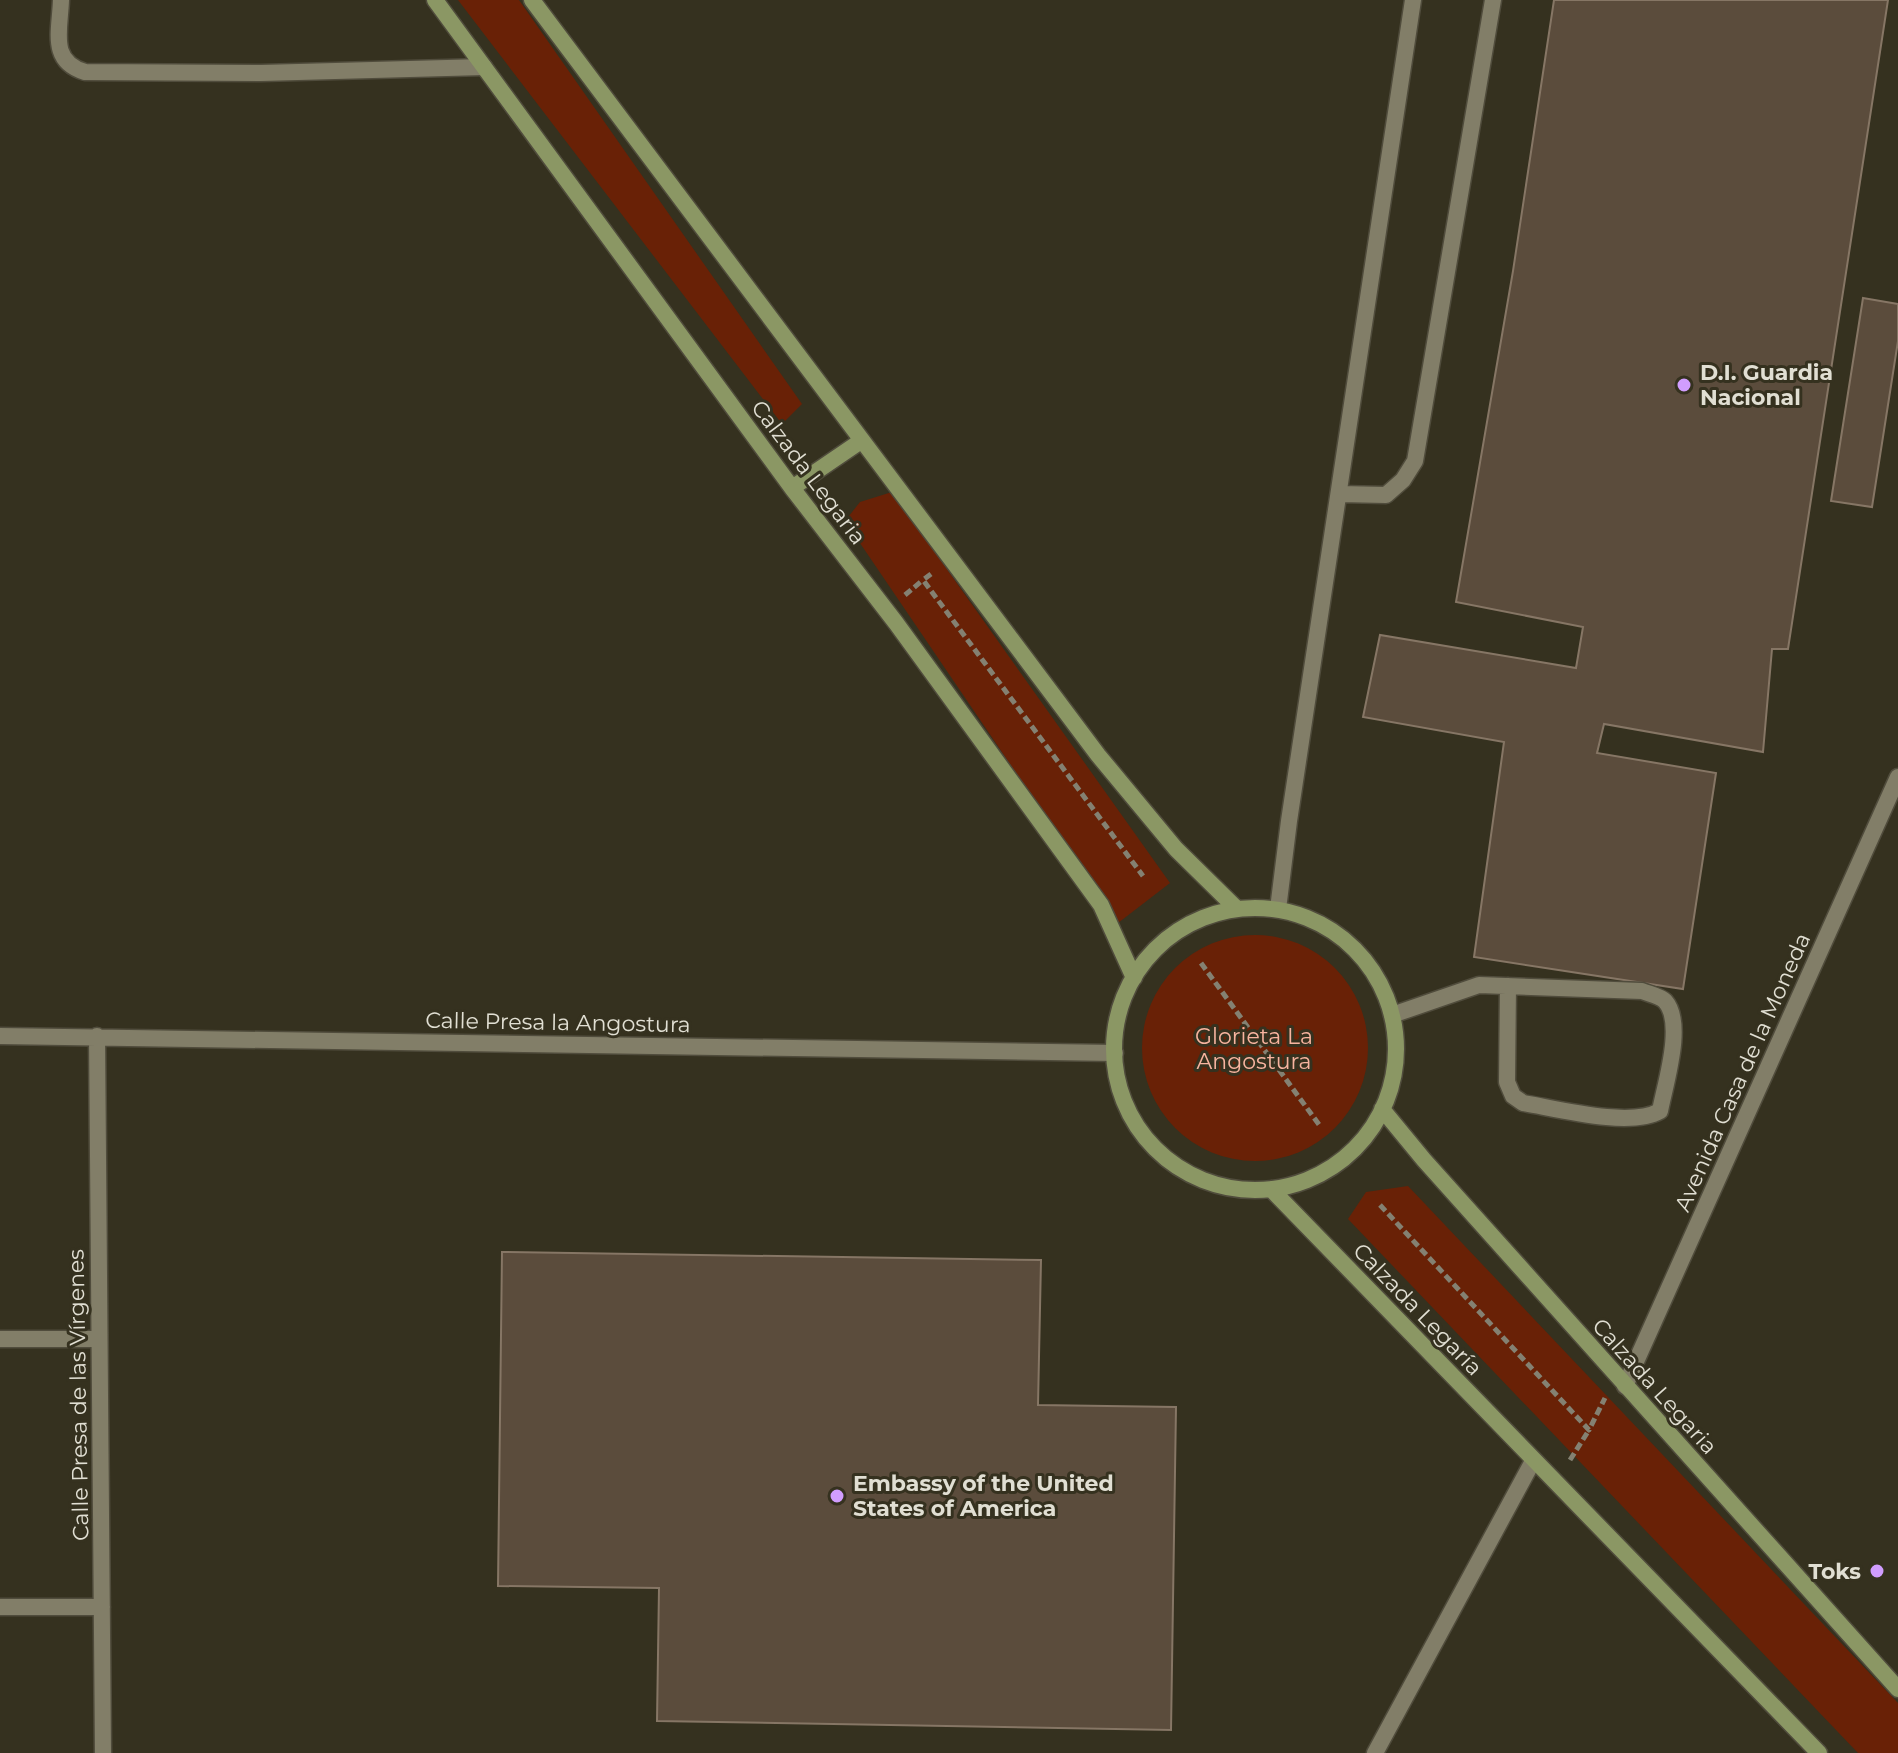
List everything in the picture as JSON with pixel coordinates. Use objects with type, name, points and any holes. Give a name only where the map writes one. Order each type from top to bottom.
[{"type":"main road","name":"Calzada Legaria","points":[[435,0],[1101,905],[1134,978]]},
{"type":"main road","points":[[532,0],[1098,755],[1176,849],[1237,909]]},
{"type":"main road","points":[[792,488],[861,441]]},
{"type":"main road","points":[[1237,909],[1278,909],[1317,922],[1351,945],[1376,978],[1392,1015],[1396,1057],[1391,1084],[1369,1132],[1342,1160],[1308,1180],[1271,1189],[1245,1190],[1220,1185],[1195,1176],[1163,1155],[1145,1137],[1131,1115],[1122,1091],[1115,1053],[1121,1009],[1134,978],[1155,950],[1179,930],[1204,917],[1237,909]]},
{"type":"main road","name":"Calzada Legaria","points":[[1382,1109],[1897,1688]]},
{"type":"main road","name":"Calzada Legaría","points":[[1271,1189],[1533,1461]]},
{"type":"main road","points":[[1533,1461],[1819,1753]]},
{"type":"street","points":[[61,0],[62,57],[69,67],[85,72],[261,73],[484,67]]},
{"type":"street","points":[[1278,909],[1413,0]]},
{"type":"street","points":[[1340,494],[1386,495],[1403,480],[1415,461],[1493,0]]},
{"type":"street","name":"Avenida Casa de la Moneda","points":[[1621,1381],[1898,777]]},
{"type":"street","points":[[1392,1015],[1479,985],[1508,986],[1642,991],[1663,999],[1671,1012],[1675,1028],[1660,1111],[1649,1117],[1629,1119],[1523,1103],[1513,1096],[1507,1082],[1508,986]]},
{"type":"street","name":"Calle Presa la Angostura","points":[[0,1036],[1115,1053]]},
{"type":"street","name":"Calle Presa de las Vírgenes","points":[[97,1036],[103,1753]]},
{"type":"street","points":[[0,1339],[99,1339]]},
{"type":"street","points":[[1375,1753],[1533,1461]]},
{"type":"street","points":[[0,1607],[102,1607]]},
{"type":"path","points":[[949,559],[923,580],[1143,876]]},
{"type":"path","points":[[1201,963],[1320,1126]]},
{"type":"path","points":[[1380,1205],[1589,1430]]},
{"type":"path","points":[[1555,1484],[1621,1381]]},
{"type":"green space","points":[[458,0],[519,0],[802,404],[782,424]]},
{"type":"green space","points":[[892,492],[1170,883],[1118,923],[845,521],[860,502]]},
{"type":"green space","name":"Glorieta La Angostura","points":[[1255,935],[1277,937],[1298,944],[1318,954],[1335,968],[1349,985],[1359,1005],[1366,1026],[1366,1070],[1359,1091],[1349,1111],[1335,1128],[1318,1142],[1298,1152],[1277,1159],[1255,1161],[1233,1159],[1212,1152],[1192,1142],[1175,1128],[1161,1111],[1151,1091],[1144,1070],[1142,1048],[1144,1026],[1151,1005],[1161,985],[1175,968],[1192,954],[1212,944],[1233,937]]},
{"type":"green space","points":[[1408,1186],[1898,1703],[1898,1753],[1858,1753],[1348,1219],[1366,1192]]},
{"type":"building","points":[[1554,0],[1888,0],[1788,649],[1772,649],[1763,752],[1604,724],[1597,753],[1716,773],[1683,989],[1474,957],[1504,742],[1363,717],[1380,635],[1576,668],[1583,627],[1456,602],[1513,271]]},
{"type":"building","points":[[1863,298],[1898,304],[1898,341],[1872,507],[1831,501]]},
{"type":"building","name":"Embassy of the United States of America","points":[[502,1252],[1041,1260],[1038,1405],[1176,1407],[1171,1730],[657,1721],[659,1588],[498,1586]]},
{"type":"place","name":"D.I. Guardia Nacional","points":[[1684,385]]},
{"type":"place","name":"Embassy of the United States of America","points":[[837,1496]]},
{"type":"place","name":"Toks","points":[[1877,1571]]}]
